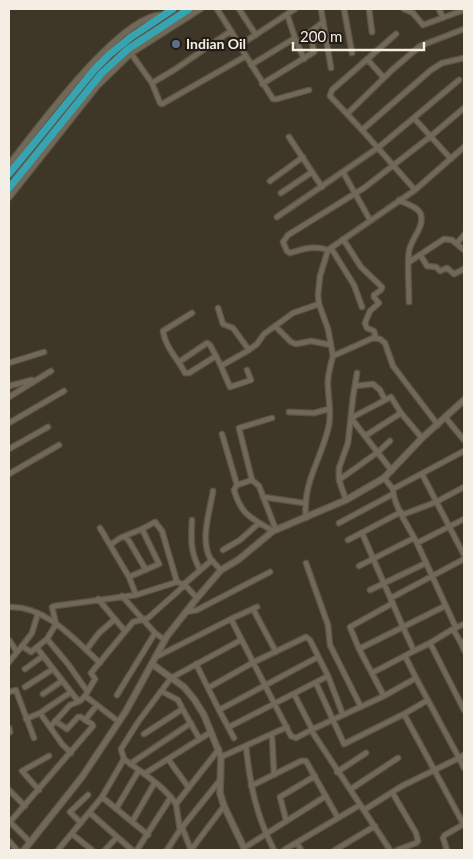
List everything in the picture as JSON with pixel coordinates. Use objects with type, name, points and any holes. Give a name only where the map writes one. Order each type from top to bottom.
[{"type":"main road","points":[[9,174],[94,70],[117,48],[173,9]]},
{"type":"main road","points":[[9,188],[101,74],[189,9]]},
{"type":"street","points":[[9,197],[97,86],[130,51],[200,9]]},
{"type":"street","points":[[217,9],[273,99],[309,90]]},
{"type":"street","points":[[239,9],[256,34]]},
{"type":"street","points":[[240,45],[295,9]]},
{"type":"street","points":[[321,9],[331,68]]},
{"type":"street","points":[[344,9],[352,53]]},
{"type":"street","points":[[369,9],[372,32]]},
{"type":"street","points":[[404,9],[414,13],[422,25],[464,10]]},
{"type":"street","points":[[440,9],[443,18]]},
{"type":"street","points":[[9,165],[94,60],[119,38],[149,17],[156,14],[163,15]]},
{"type":"street","points":[[287,14],[304,59]]},
{"type":"street","points":[[262,84],[304,59],[315,50],[310,32],[323,22]]},
{"type":"street","points":[[347,114],[420,46],[464,29]]},
{"type":"street","points":[[152,84],[231,31]]},
{"type":"street","points":[[396,34],[332,90],[330,96],[379,147],[415,190]]},
{"type":"street","points":[[251,65],[295,38]]},
{"type":"street","points":[[130,51],[152,84],[160,104],[246,56]]},
{"type":"street","points":[[362,130],[431,70],[442,63],[464,58]]},
{"type":"street","points":[[368,59],[384,78]]},
{"type":"street","points":[[277,217],[379,147],[459,80]]},
{"type":"street","points":[[362,307],[354,285],[330,249],[321,247],[309,248],[290,253],[286,252],[283,242],[288,235],[356,193],[395,165],[464,108]]},
{"type":"street","points":[[414,118],[452,159]]},
{"type":"street","points":[[289,137],[322,187]]},
{"type":"street","points":[[306,518],[304,503],[312,473],[324,444],[331,416],[328,379],[333,356],[328,329],[319,304],[318,295],[320,276],[330,249],[415,190],[464,148]]},
{"type":"street","points":[[270,181],[303,158]]},
{"type":"street","points":[[281,193],[312,172]]},
{"type":"street","points":[[343,172],[370,220]]},
{"type":"street","points":[[399,200],[416,208],[421,214],[422,224],[413,240],[410,251],[409,302]]},
{"type":"street","points":[[457,243],[464,235]]},
{"type":"street","points":[[343,239],[361,267],[382,287],[374,295],[374,298],[380,303],[370,311],[365,323],[367,328],[374,331],[376,338],[384,343],[393,366],[438,425]]},
{"type":"street","points":[[409,262],[444,239],[452,240],[464,250]]},
{"type":"street","points":[[420,256],[427,266],[436,267],[440,271],[447,268],[454,274],[464,269]]},
{"type":"street","points":[[221,366],[250,350],[264,334],[293,313],[319,304]]},
{"type":"street","points":[[218,308],[223,324],[235,329],[250,350]]},
{"type":"street","points":[[192,313],[163,331],[168,346],[184,373],[187,374],[216,356]]},
{"type":"street","points":[[275,326],[291,342],[296,344],[311,341],[331,345]]},
{"type":"street","points":[[333,356],[376,338]]},
{"type":"street","points":[[179,362],[207,343],[216,356],[230,387],[251,380],[247,370]]},
{"type":"street","points":[[9,363],[44,352]]},
{"type":"street","points":[[9,397],[50,370]]},
{"type":"street","points":[[346,500],[339,480],[339,468],[348,443],[358,373]]},
{"type":"street","points":[[9,386],[38,378]]},
{"type":"street","points":[[355,386],[372,384],[376,386],[386,400]]},
{"type":"street","points":[[9,423],[64,391]]},
{"type":"street","points":[[351,418],[390,398],[393,399],[401,413],[422,438]]},
{"type":"street","points":[[24,850],[82,778],[145,680],[165,640],[221,570],[238,560],[274,530],[346,500],[384,478],[422,438],[464,400]]},
{"type":"street","points":[[290,412],[314,413],[329,409]]},
{"type":"street","points":[[365,436],[401,413]]},
{"type":"street","points":[[445,417],[464,440]]},
{"type":"street","points":[[252,480],[239,428],[272,418]]},
{"type":"street","points":[[351,418],[392,471]]},
{"type":"street","points":[[9,449],[48,427]]},
{"type":"street","points":[[458,432],[464,427]]},
{"type":"street","points":[[222,434],[237,485]]},
{"type":"street","points":[[339,480],[390,441]]},
{"type":"street","points":[[9,465],[11,473],[59,445]]},
{"type":"street","points":[[339,523],[464,451]]},
{"type":"street","points":[[422,474],[464,555]]},
{"type":"street","points":[[384,478],[393,491],[446,606],[464,650]]},
{"type":"street","points":[[252,480],[257,482],[274,530],[259,523],[240,508],[234,490],[237,485],[252,480]]},
{"type":"street","points":[[348,540],[402,514],[436,502],[464,487]]},
{"type":"street","points":[[213,491],[206,533],[207,549],[212,560],[221,570]]},
{"type":"street","points":[[263,497],[304,503]]},
{"type":"street","points":[[417,543],[464,519]]},
{"type":"street","points":[[192,520],[191,548],[193,558],[200,570]]},
{"type":"street","points":[[110,545],[120,538],[157,523],[166,541],[177,582]]},
{"type":"street","points":[[223,550],[240,540],[259,523]]},
{"type":"street","points":[[100,528],[129,577],[136,595]]},
{"type":"street","points":[[129,577],[159,564],[142,530]]},
{"type":"street","points":[[362,533],[414,651]]},
{"type":"street","points":[[125,537],[146,570]]},
{"type":"street","points":[[359,566],[414,538]]},
{"type":"street","points":[[391,598],[464,559]]},
{"type":"street","points":[[50,727],[70,705],[78,701],[86,693],[95,679],[91,674],[133,622],[148,618],[212,560]]},
{"type":"street","points":[[306,563],[328,625],[330,646],[361,707]]},
{"type":"street","points":[[370,590],[426,563]]},
{"type":"street","points":[[186,612],[197,610],[270,572]]},
{"type":"street","points":[[22,646],[30,653],[47,639],[56,624],[52,607],[136,595],[177,582],[184,585],[197,598]]},
{"type":"street","points":[[122,596],[141,619],[165,640]]},
{"type":"street","points":[[98,599],[125,631]]},
{"type":"street","points":[[384,696],[359,649],[350,627],[393,603]]},
{"type":"street","points":[[359,649],[446,606]]},
{"type":"street","points":[[9,607],[24,608],[38,613],[56,624],[100,663]]},
{"type":"street","points":[[156,657],[255,608],[276,652]]},
{"type":"street","points":[[9,662],[32,633],[38,613]]},
{"type":"street","points":[[86,650],[99,633],[115,619]]},
{"type":"street","points":[[231,619],[291,736],[294,738],[384,696],[416,678]]},
{"type":"street","points":[[372,673],[464,624]]},
{"type":"street","points":[[117,694],[155,633]]},
{"type":"street","points":[[208,688],[254,662],[306,637],[310,640],[328,676],[343,715]]},
{"type":"street","points":[[47,639],[68,664],[86,693],[97,706],[119,722]]},
{"type":"street","points":[[9,640],[17,652]]},
{"type":"street","points":[[224,806],[191,850],[181,828],[176,804],[155,782],[124,758],[121,749],[138,722],[171,678],[241,640]]},
{"type":"street","points":[[430,642],[464,710]]},
{"type":"street","points":[[37,648],[78,701]]},
{"type":"street","points":[[25,669],[43,656]]},
{"type":"street","points":[[405,656],[428,700],[462,757],[464,768]]},
{"type":"street","points":[[219,710],[318,658]]},
{"type":"street","points":[[152,664],[184,687],[194,699],[212,732],[221,757],[220,792],[224,806],[245,849],[265,833],[326,796]]},
{"type":"street","points":[[196,664],[234,738]]},
{"type":"street","points":[[25,687],[53,669]]},
{"type":"street","points":[[229,727],[328,676]]},
{"type":"street","points":[[42,694],[62,681]]},
{"type":"street","points":[[316,683],[344,744],[428,700]]},
{"type":"street","points":[[9,692],[16,690],[34,738]]},
{"type":"street","points":[[161,691],[178,700],[199,738]]},
{"type":"street","points":[[26,719],[40,713],[71,692]]},
{"type":"street","points":[[294,694],[311,730],[390,850]]},
{"type":"street","points":[[85,720],[97,706]]},
{"type":"street","points":[[144,734],[180,710],[183,710]]},
{"type":"street","points":[[40,713],[70,753]]},
{"type":"street","points":[[404,714],[464,825],[445,835],[443,838],[447,850]]},
{"type":"street","points":[[30,842],[10,821],[93,726],[81,717],[78,717],[66,730],[55,721]]},
{"type":"street","points":[[130,764],[191,722]]},
{"type":"street","points":[[221,757],[287,727]]},
{"type":"street","points":[[144,774],[199,738],[212,732]]},
{"type":"street","points":[[272,734],[274,775]]},
{"type":"street","points":[[246,746],[251,786],[256,806],[265,833],[274,850]]},
{"type":"street","points":[[176,804],[219,749]]},
{"type":"street","points":[[337,772],[366,753]]},
{"type":"street","points":[[39,790],[22,771],[48,756]]},
{"type":"street","points":[[364,810],[412,781],[462,757]]},
{"type":"street","points":[[58,850],[102,797],[124,758]]},
{"type":"street","points":[[168,758],[189,788]]},
{"type":"street","points":[[351,789],[398,758]]},
{"type":"street","points":[[251,786],[304,760],[308,762],[338,818]]},
{"type":"street","points":[[116,809],[139,770]]},
{"type":"street","points":[[286,820],[280,797],[315,776]]},
{"type":"street","points":[[167,850],[181,828],[220,779]]},
{"type":"street","points":[[132,822],[155,782]]},
{"type":"street","points":[[9,790],[25,806]]},
{"type":"street","points":[[392,792],[416,833],[418,841],[397,850]]},
{"type":"street","points":[[81,823],[70,812],[88,794]]},
{"type":"street","points":[[102,797],[148,835]]},
{"type":"street","points":[[137,850],[171,797]]},
{"type":"street","points":[[284,850],[360,805]]},
{"type":"street","points":[[90,813],[132,850]]},
{"type":"street","points":[[335,850],[375,826]]},
{"type":"street","points":[[72,834],[90,850]]},
{"type":"street","points":[[105,850],[117,837]]},
{"type":"street","points":[[9,841],[17,850]]},
{"type":"street","points":[[297,843],[301,850]]},
{"type":"place","name":"Indian Oil","points":[[176,44]]}]
